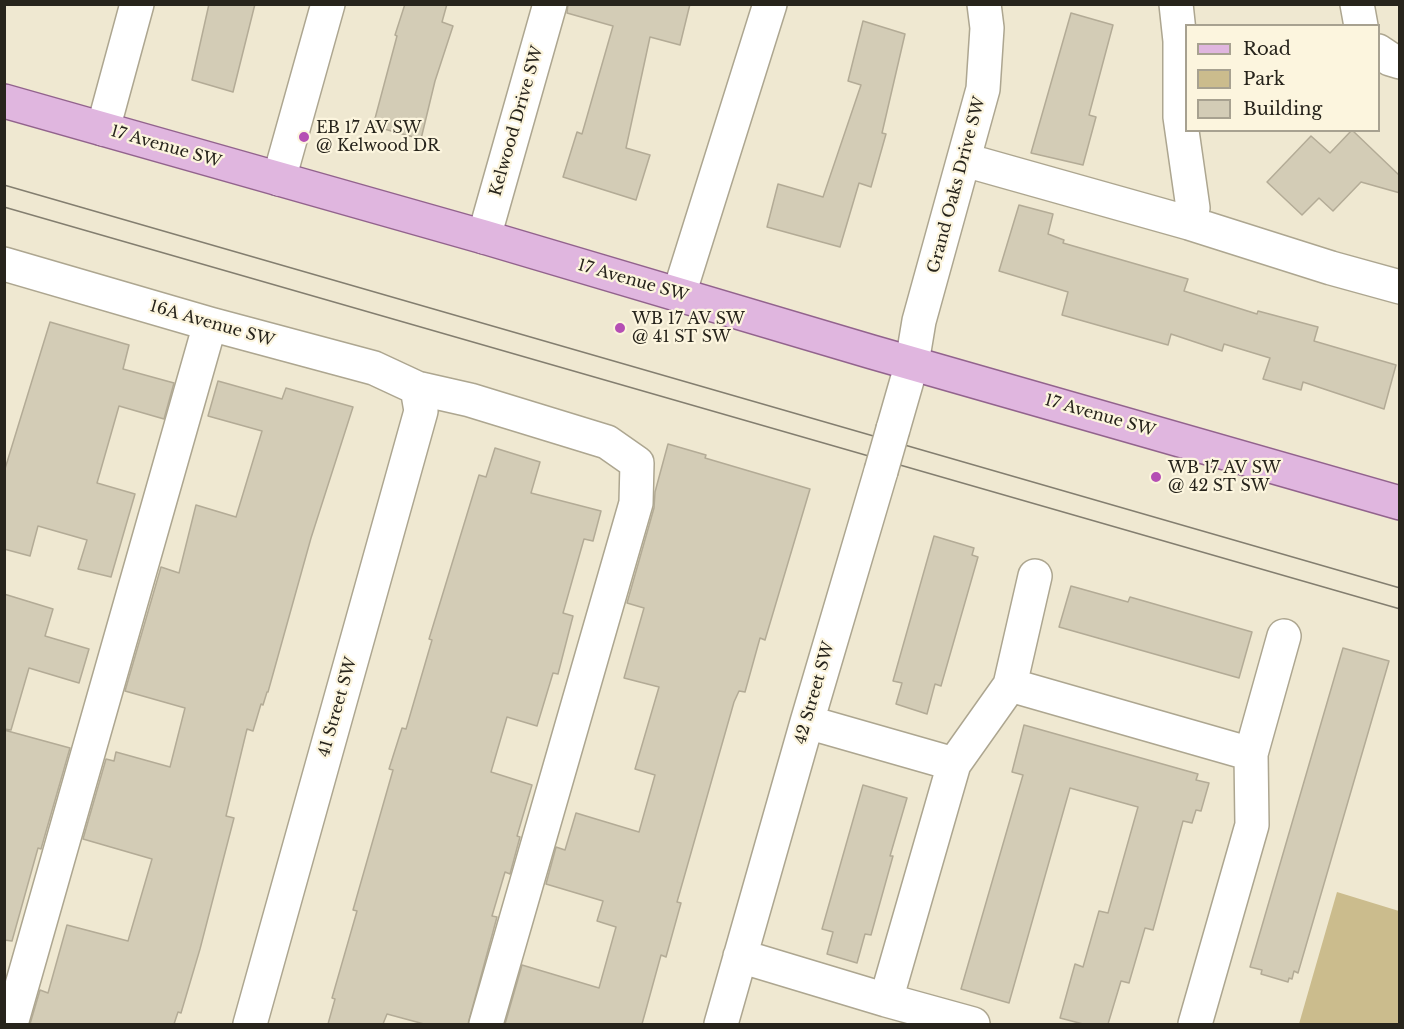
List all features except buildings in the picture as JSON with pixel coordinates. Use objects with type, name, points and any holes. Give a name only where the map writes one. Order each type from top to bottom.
[{"type":"main road","name":"17 Avenue SW","points":[[4,100],[1400,503]]},
{"type":"street","points":[[103,129],[137,4]]},
{"type":"street","points":[[279,179],[328,4]]},
{"type":"street","name":"Kelwood Drive SW","points":[[484,237],[550,4]]},
{"type":"street","points":[[679,294],[770,4]]},
{"type":"street","name":"Grand Oaks Drive SW","points":[[912,363],[919,321],[983,89],[987,28],[984,4]]},
{"type":"street","points":[[1176,4],[1180,40],[1180,117],[1192,208],[1189,223]]},
{"type":"street","points":[[1357,4],[1361,24]]},
{"type":"street","points":[[1380,52],[1400,62]]},
{"type":"street","points":[[965,160],[1189,223],[1331,268],[1400,287]]},
{"type":"street","name":"16A Avenue SW","points":[[4,264],[210,324],[374,368],[417,388],[470,400],[607,442],[637,463],[636,503],[486,1024]]},
{"type":"street","points":[[11,1024],[210,324]]},
{"type":"street","name":"42 Street SW","points":[[721,1024],[912,363]]},
{"type":"street","name":"41 Street SW","points":[[250,1024],[421,411],[417,388]]},
{"type":"street","points":[[885,1000],[954,764],[1010,685],[1035,576]]},
{"type":"street","points":[[1195,1024],[1252,825],[1251,754],[1284,636]]},
{"type":"street","points":[[1010,685],[1251,754]]},
{"type":"street","points":[[807,722],[954,764]]},
{"type":"street","points":[[740,956],[963,1023]]},
{"type":"green space","points":[[1337,892],[1399,911],[1399,1024],[1299,1024]]},
{"type":"tram line","points":[[4,185],[1400,588]]},
{"type":"tram line","points":[[4,207],[1400,609]]},
{"type":"place","name":"EB 17 AV SW @ Kelwood DR","points":[[304,137]]},
{"type":"place","name":"WB 17 AV SW @ 41 ST SW","points":[[620,328]]},
{"type":"place","name":"WB 17 AV SW @ 42 ST SW","points":[[1156,477]]}]
